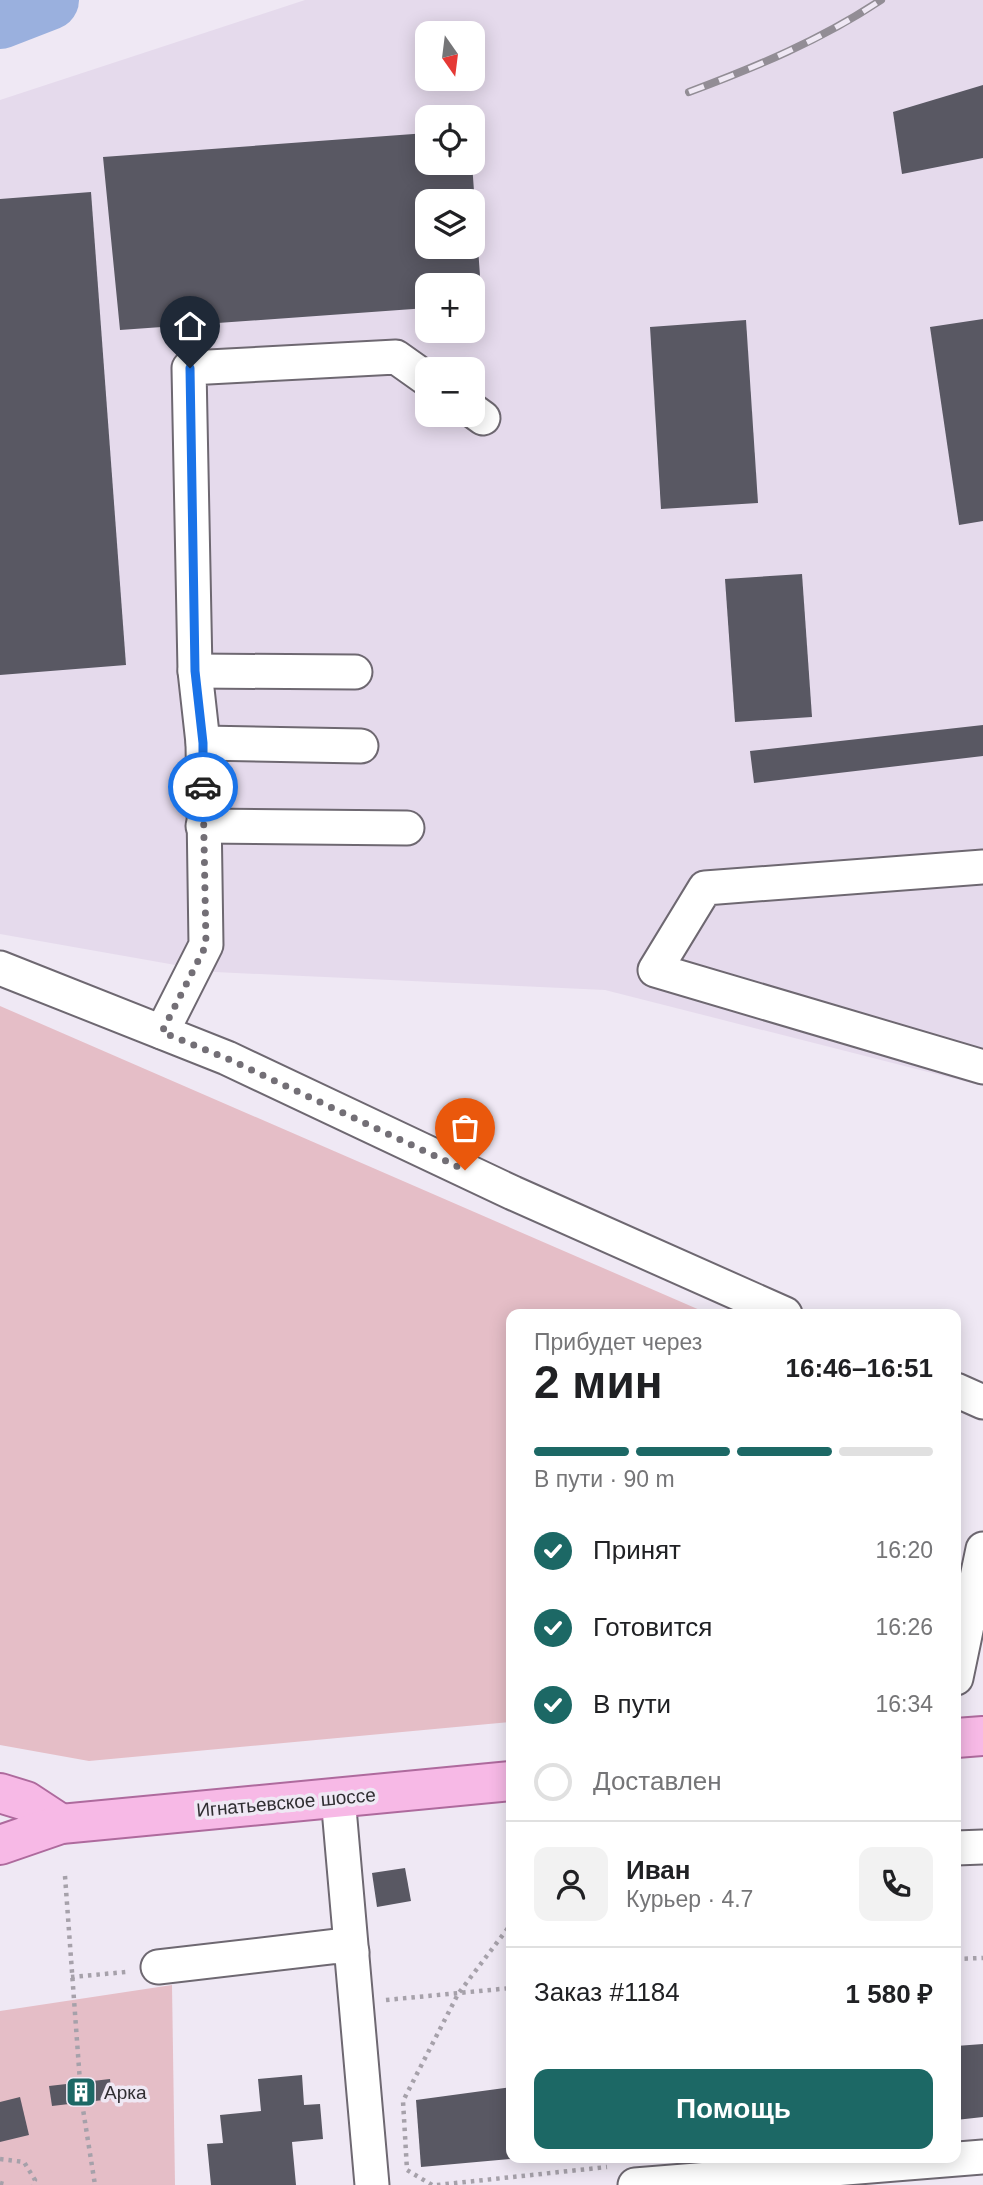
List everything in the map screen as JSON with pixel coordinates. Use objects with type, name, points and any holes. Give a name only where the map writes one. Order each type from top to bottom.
[{"type":"main road","points":[[961,1738],[983,1736]]},
{"type":"main road","name":"Игнатьевское шоссе","points":[[61,1824],[506,1781]]},
{"type":"main road","points":[[0,1793],[26,1801],[61,1824]]},
{"type":"main road","points":[[0,1812],[61,1824]]},
{"type":"main road","points":[[0,1845],[61,1824]]},
{"type":"main road","points":[[0,1872],[18,1863],[61,1824]]},
{"type":"lane","points":[[162,1032],[206,945],[203,743],[195,671],[190,368],[396,357],[415,370]]},
{"type":"lane","points":[[195,671],[355,672]]},
{"type":"lane","points":[[203,743],[361,746]]},
{"type":"lane","points":[[203,826],[407,828]]},
{"type":"lane","points":[[983,867],[705,888],[655,970],[983,1067]]},
{"type":"lane","points":[[0,968],[226,1058],[513,1193],[774,1309]]},
{"type":"lane","points":[[961,1392],[983,1402]]},
{"type":"lane","points":[[961,1654],[983,1549]]},
{"type":"lane","points":[[338,1797],[372,2185]]},
{"type":"lane","points":[[961,1849],[983,1847]]},
{"type":"lane","points":[[144,1969],[338,1946],[352,1952]]},
{"type":"lane","points":[[316,1954],[352,1952]]},
{"type":"lane","points":[[961,2158],[983,2157]]},
{"type":"lane","points":[[626,2176],[870,2163]]},
{"type":"path","points":[[65,1876],[80,2082]]},
{"type":"path","points":[[432,2185],[407,2169],[403,2102],[458,1994],[506,1931]]},
{"type":"path","points":[[961,1959],[983,1958]]},
{"type":"path","points":[[71,1977],[144,1969]]},
{"type":"path","points":[[357,2002],[506,1989]]},
{"type":"path","points":[[82,2102],[95,2185]]},
{"type":"path","points":[[0,2159],[24,2162],[35,2180],[32,2185]]},
{"type":"path","points":[[437,2185],[626,2176]]},
{"type":"path","points":[[0,2182],[8,2185]]},
{"type":"shaded area","points":[[305,0],[983,0],[983,1086],[605,990],[215,972],[0,934],[0,100]]},
{"type":"shaded area","points":[[0,1006],[697,1309],[506,1309],[506,1722],[89,1761],[0,1745]]},
{"type":"shaded area","points":[[172,1985],[175,2185],[0,2185],[0,2011]]},
{"type":"building","points":[[983,85],[983,158],[902,174],[893,112]]},
{"type":"building","points":[[415,134],[415,175],[473,175],[474,189],[415,189],[415,259],[479,259],[480,273],[415,273],[415,309],[120,330],[103,157]]},
{"type":"building","points":[[91,192],[126,665],[0,675],[0,199]]},
{"type":"building","points":[[983,319],[983,521],[959,525],[930,327]]},
{"type":"building","points":[[746,320],[758,503],[661,509],[650,327]]},
{"type":"building","points":[[802,574],[812,717],[735,722],[725,579]]},
{"type":"building","points":[[983,725],[983,756],[754,783],[750,751]]},
{"type":"building","points":[[405,1868],[411,1901],[377,1907],[372,1873]]},
{"type":"building","points":[[983,2044],[983,2117],[961,2119],[961,2046]]},
{"type":"building","points":[[302,2075],[304,2105],[320,2104],[323,2139],[292,2142],[296,2185],[211,2185],[207,2144],[223,2143],[220,2115],[261,2111],[258,2079]]},
{"type":"building","name":"Арка","points":[[110,2079],[112,2099],[52,2106],[49,2086]]},
{"type":"building","points":[[506,2088],[506,2159],[421,2167],[416,2100]]},
{"type":"building","points":[[20,2097],[29,2135],[0,2142],[0,2102]]},
{"type":"waterway","points":[[0,19],[49,0]]},
{"type":"railway","points":[[689,92],[788,52],[881,0]]},
{"type":"way so far","points":[[203,787],[206,945],[162,1032],[226,1058],[465,1170]]},
{"type":"place","name":"Арка","points":[[81,2092]]},
{"type":"route","points":[[190,368],[195,671],[203,743],[203,787]]}]
